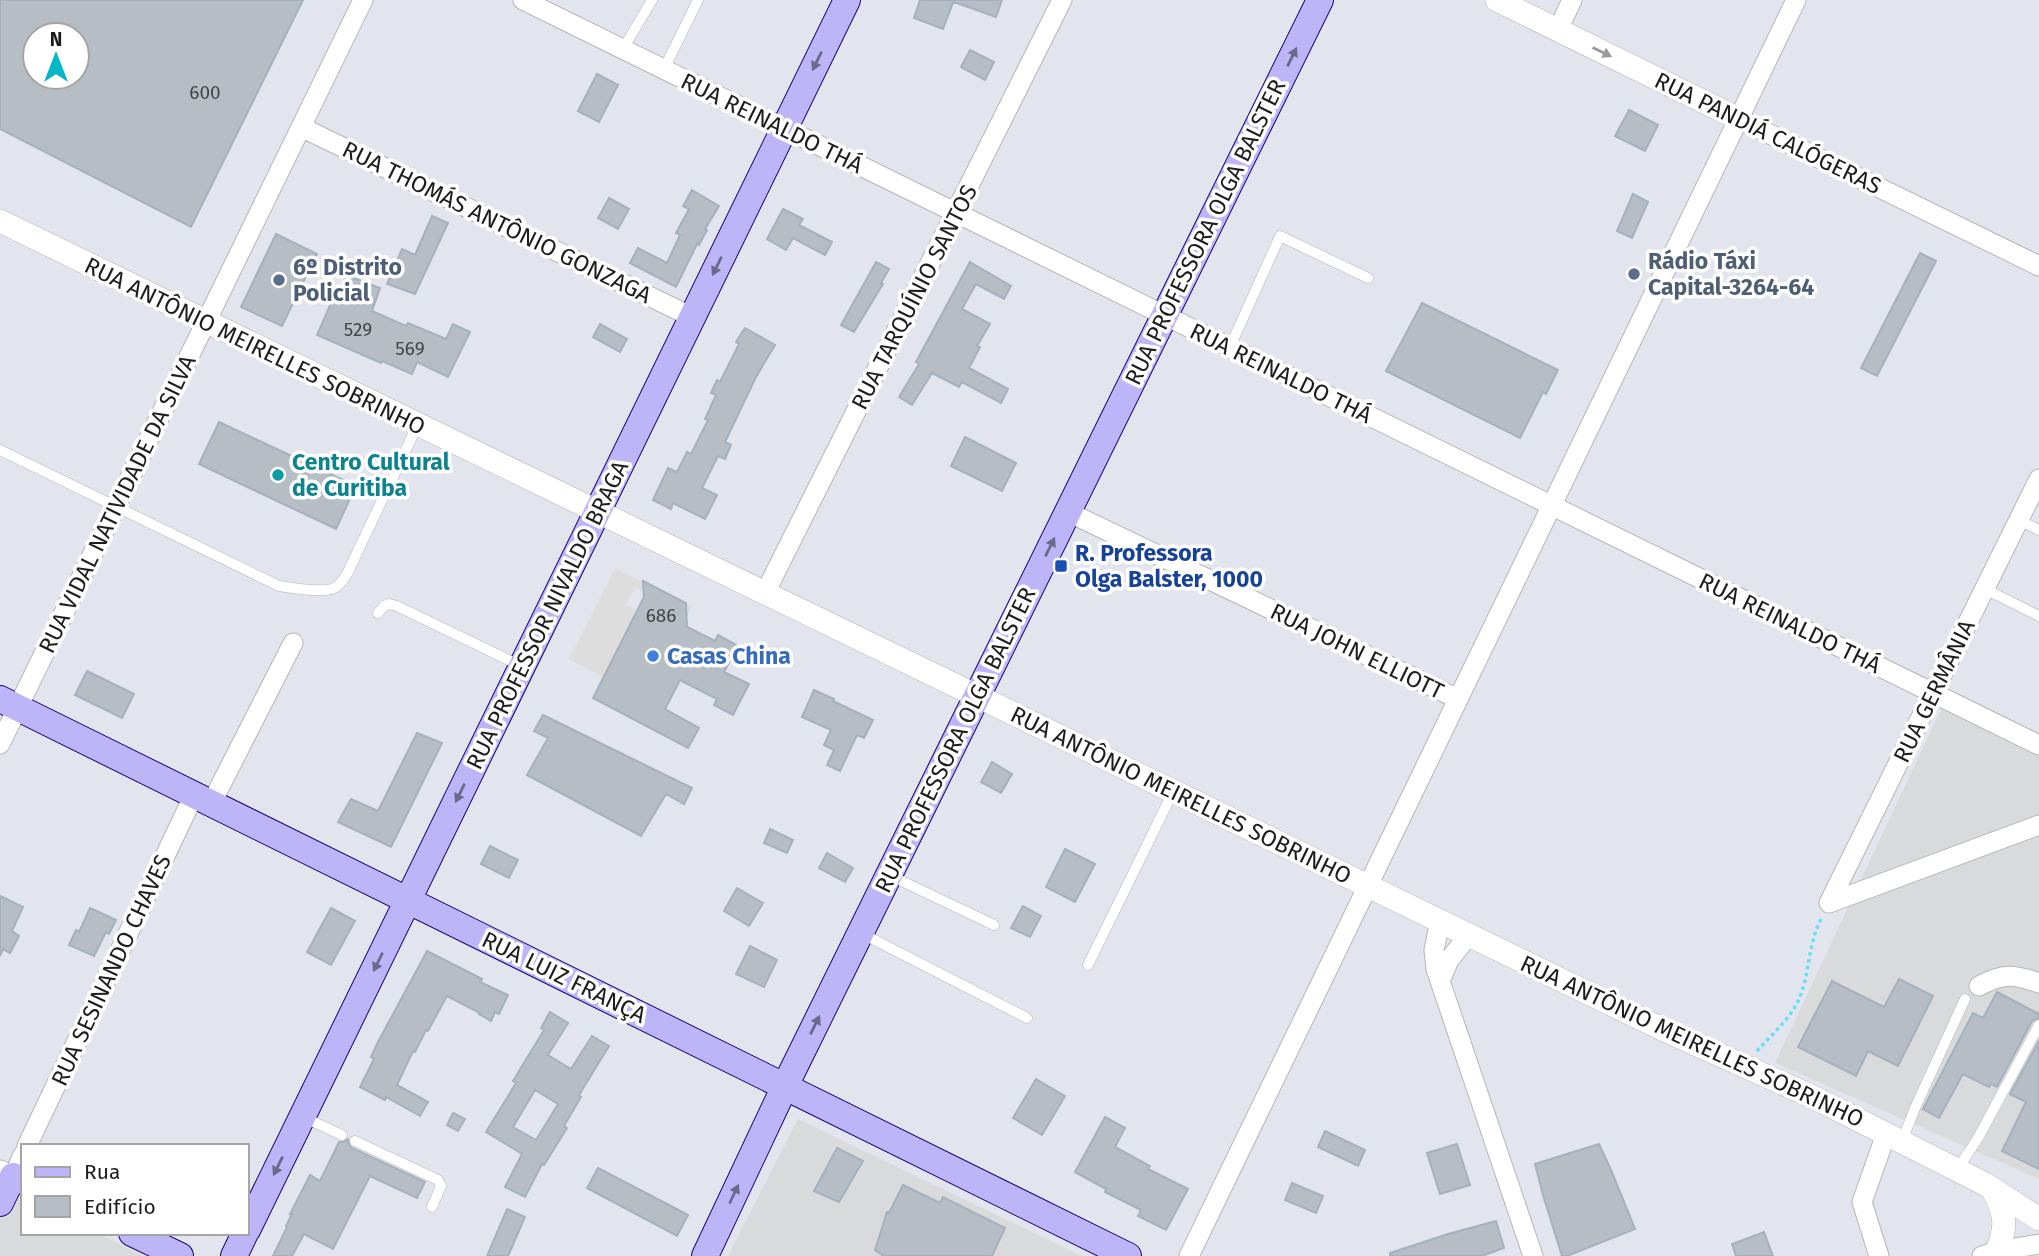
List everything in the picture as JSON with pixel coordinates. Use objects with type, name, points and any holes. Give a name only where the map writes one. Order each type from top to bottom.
[{"type":"main road","name":"RUA PROFESSOR NIVALDO BRAGA","points":[[248,1228],[847,0]]},
{"type":"main road","name":"RUA PROFESSORA OLGA BALSTER","points":[[705,1256],[785,1086],[1320,0]]},
{"type":"main road","name":"RUA LUIZ FRANÇA","points":[[9,704],[1128,1256]]},
{"type":"main road","points":[[0,1203],[15,1171]]},
{"type":"main road","points":[[136,1235],[180,1256]]},
{"type":"main road","name":"RUA PROFESSOR NIVALDO BRAGA","points":[[234,1256],[244,1235]]},
{"type":"street","name":"RUA VIDAL NATIVIDADE DA SILVA","points":[[0,744],[9,704],[116,506],[363,0]]},
{"type":"street","name":"RUA REINALDO THÁ","points":[[523,0],[2039,745]]},
{"type":"street","name":"RUA TARQUÍNIO SANTOS","points":[[765,593],[1062,0]]},
{"type":"street","name":"RUA PANDIÁ CALÓGERAS","points":[[1497,0],[2039,266]]},
{"type":"street","points":[[1558,30],[1572,0]]},
{"type":"street","points":[[1189,1256],[1796,0]]},
{"type":"street","name":"RUA THOMÁS ANTÔNIO GONZAGA","points":[[301,127],[692,317]]},
{"type":"street","name":"RUA ANTÔNIO MEIRELLES SOBRINHO","points":[[0,222],[1660,1028],[1813,1097],[1989,1187],[2039,1221]]},
{"type":"street","name":"RUA GERMÂNIA","points":[[2039,479],[1829,903],[2039,825]]},
{"type":"street","name":"RUA JOHN ELLIOTT","points":[[1068,512],[1458,699]]},
{"type":"street","name":"RUA SESINANDO CHAVES","points":[[28,1144],[203,799],[293,643]]},
{"type":"street","points":[[1440,921],[1434,950],[1440,981],[1533,1256]]},
{"type":"street","points":[[1440,981],[1449,960],[1469,935]]},
{"type":"street","points":[[1972,992],[2002,975],[2027,978],[2039,983]]},
{"type":"street","points":[[1880,1256],[1862,1202],[1894,1138]]},
{"type":"street","points":[[1989,1187],[2000,1204],[2005,1225],[2003,1237],[1989,1253]]},
{"type":"street","name":"RUA ANTÔNIO MEIRELLES SOBRINHO","points":[[1989,1187],[2039,1198]]},
{"type":"street","points":[[1989,1253],[2039,1221]]},
{"type":"street","points":[[1989,1253],[2039,1244]]},
{"type":"lane","points":[[623,49],[652,0]]},
{"type":"lane","points":[[664,69],[698,0]]},
{"type":"lane","points":[[1230,347],[1280,236],[1368,278]]},
{"type":"lane","points":[[0,450],[279,586],[332,589],[341,583],[348,572],[418,425]]},
{"type":"lane","points":[[2019,520],[2039,530]]},
{"type":"lane","points":[[1984,589],[2039,616]]},
{"type":"lane","points":[[379,613],[389,604],[397,606],[522,666]]},
{"type":"lane","points":[[1088,965],[1174,791]]},
{"type":"lane","points":[[889,875],[994,925]]},
{"type":"lane","points":[[860,933],[1027,1018]]},
{"type":"lane","points":[[1894,1138],[1915,1108],[1972,992]]},
{"type":"lane","points":[[1956,1170],[1978,1138],[2039,1025]]},
{"type":"lane","points":[[302,1116],[342,1135]]},
{"type":"lane","points":[[355,1141],[438,1180],[441,1186],[432,1207]]},
{"type":"path","points":[[1744,1065],[1790,1015],[1802,991],[1813,934]]},
{"type":"shaded area","points":[[615,568],[692,606],[688,615],[635,588],[626,605],[637,611],[603,677],[569,659]]},
{"type":"shaded area","points":[[1942,707],[2039,753],[2039,1179],[1775,1063]]},
{"type":"shaded area","points":[[798,1119],[1082,1256],[728,1256]]},
{"type":"shaded area","points":[[0,1186],[21,1196],[21,1235],[101,1235],[144,1256],[0,1256]]},
{"type":"building","points":[[0,0],[303,0],[191,227],[0,129]]},
{"type":"building","points":[[920,0],[954,0],[943,29],[914,18]]},
{"type":"building","points":[[954,0],[1002,0],[996,17]]},
{"type":"building","points":[[970,50],[994,62],[985,80],[961,67]]},
{"type":"building","points":[[597,74],[618,85],[599,122],[578,111]]},
{"type":"building","points":[[1629,110],[1658,125],[1645,151],[1615,136]]},
{"type":"building","points":[[692,190],[719,206],[676,287],[630,263],[638,248],[667,263],[680,235],[676,233],[689,209],[683,206]]},
{"type":"building","points":[[1633,194],[1648,202],[1632,238],[1617,231]]},
{"type":"building","points":[[609,198],[629,209],[618,229],[598,218]]},
{"type":"building","points":[[783,209],[803,219],[799,225],[832,242],[825,255],[793,238],[786,250],[767,239]]},
{"type":"building","points":[[432,216],[448,223],[415,294],[387,284],[402,249],[415,255]]},
{"type":"building","name":"6º Distrito Policial","points":[[276,234],[317,254],[282,326],[241,307]]},
{"type":"building","points":[[1920,253],[1936,261],[1877,376],[1861,368]]},
{"type":"building","points":[[876,262],[889,269],[854,332],[841,325]]},
{"type":"building","points":[[970,262],[1011,286],[1004,299],[976,284],[962,309],[990,324],[977,346],[980,347],[969,368],[1008,389],[1001,403],[962,382],[959,387],[932,373],[912,405],[899,397],[919,364],[916,362]]},
{"type":"building","points":[[346,275],[380,288],[372,311],[446,339],[453,324],[470,332],[448,377],[417,362],[412,374],[317,335]]},
{"type":"building","points":[[1422,303],[1558,370],[1546,394],[1543,392],[1520,438],[1386,371]]},
{"type":"building","points":[[600,324],[627,339],[620,352],[593,337]]},
{"type":"building","points":[[745,328],[775,345],[756,377],[725,442],[731,445],[725,459],[718,456],[702,488],[717,495],[705,519],[673,503],[671,509],[653,500],[668,468],[677,472],[687,452],[691,454],[708,420],[705,419],[716,395],[711,393],[717,380],[720,382],[739,344],[736,342]]},
{"type":"building","name":"Centro Cultural de Curitiba","points":[[219,422],[356,486],[336,529],[199,464]]},
{"type":"building","points":[[965,437],[1016,463],[1002,491],[951,466]]},
{"type":"building","name":"Casas China","points":[[643,581],[686,603],[687,627],[715,641],[718,635],[738,646],[724,672],[749,684],[733,715],[714,705],[717,699],[680,680],[665,709],[699,728],[688,748],[593,698],[644,597]]},
{"type":"building","points":[[87,671],[134,694],[122,718],[75,695]]},
{"type":"building","points":[[814,690],[873,720],[864,738],[857,735],[840,771],[827,765],[834,750],[824,745],[831,730],[802,717]]},
{"type":"building","points":[[543,715],[692,788],[684,804],[666,794],[641,836],[527,775],[548,738],[534,731]]},
{"type":"building","points":[[417,733],[442,743],[391,847],[338,822],[351,799],[378,811]]},
{"type":"building","points":[[992,762],[1012,774],[1001,793],[981,782]]},
{"type":"building","points":[[770,829],[793,840],[787,853],[764,843]]},
{"type":"building","points":[[490,846],[518,860],[509,878],[481,864]]},
{"type":"building","points":[[1065,849],[1095,864],[1075,902],[1046,887]]},
{"type":"building","points":[[827,853],[853,868],[845,882],[819,868]]},
{"type":"building","points":[[737,888],[763,903],[749,926],[724,911]]},
{"type":"building","points":[[0,896],[23,907],[12,931],[19,936],[10,953],[3,949],[0,956]]},
{"type":"building","points":[[1023,906],[1041,916],[1030,937],[1011,928]]},
{"type":"building","points":[[90,908],[116,920],[109,934],[106,932],[94,956],[69,945],[76,930],[79,932]]},
{"type":"building","points":[[331,908],[355,921],[331,965],[307,952]]},
{"type":"building","points":[[750,946],[777,960],[764,987],[736,974]]},
{"type":"building","points":[[427,951],[508,995],[499,1014],[495,1012],[491,1021],[447,996],[428,1031],[426,1030],[415,1052],[413,1051],[397,1085],[428,1102],[420,1116],[386,1097],[385,1100],[360,1087],[374,1059],[371,1057],[378,1042]]},
{"type":"building","points":[[1899,979],[1933,996],[1898,1066],[1868,1051],[1856,1076],[1798,1047],[1832,981],[1884,1007]]},
{"type":"building","points":[[1997,992],[2039,1014],[2039,1018],[2032,1021],[1997,1087],[1991,1084],[1989,1087],[1963,1074],[1939,1118],[1923,1109],[1973,1013],[1983,1018]]},
{"type":"building","points":[[550,1012],[568,1023],[548,1055],[571,1069],[592,1036],[609,1046],[579,1095],[581,1097],[564,1126],[567,1128],[544,1165],[542,1164],[525,1197],[505,1187],[522,1154],[486,1132],[516,1083],[513,1081],[544,1030],[541,1028]],"holes":[[[535,1090],[558,1104],[536,1140],[513,1127]]]},
{"type":"building","points":[[2039,1041],[2039,1169],[2002,1151],[2026,1102],[2010,1094]]},
{"type":"building","points":[[1036,1079],[1065,1096],[1042,1135],[1013,1118]]},
{"type":"building","points":[[453,1113],[465,1119],[458,1131],[447,1125]]},
{"type":"building","points":[[1105,1117],[1125,1128],[1115,1147],[1150,1166],[1148,1169],[1188,1189],[1166,1230],[1138,1216],[1141,1210],[1105,1192],[1106,1189],[1075,1172]]},
{"type":"building","points":[[1325,1131],[1365,1150],[1358,1166],[1318,1147]]},
{"type":"building","points":[[348,1139],[352,1148],[425,1182],[417,1198],[370,1176],[333,1249],[304,1234],[292,1256],[273,1256],[310,1175],[320,1181],[339,1142]]},
{"type":"building","points":[[1457,1144],[1470,1185],[1440,1194],[1427,1153]]},
{"type":"building","points":[[1599,1144],[1635,1229],[1562,1256],[1535,1164]]},
{"type":"building","points":[[837,1148],[863,1161],[839,1202],[814,1191]]},
{"type":"building","points":[[598,1168],[688,1215],[677,1236],[587,1188]]},
{"type":"building","points":[[1292,1183],[1323,1196],[1316,1213],[1285,1200]]},
{"type":"building","points":[[903,1185],[940,1203],[943,1197],[1005,1228],[992,1256],[884,1256],[875,1250],[887,1212],[889,1213]]},
{"type":"building","points":[[507,1209],[525,1217],[508,1256],[487,1256]]},
{"type":"building","points":[[1496,1221],[1504,1248],[1482,1256],[1390,1256],[1390,1253]]},
{"type":"building","points":[[1764,1232],[1773,1256],[1736,1256],[1732,1244]]},
{"type":"place","name":"Rádio Táxi Capital-3264-64","points":[[1634,274]]},
{"type":"place","name":"6º Distrito Policial","points":[[279,280]]},
{"type":"place","name":"Centro Cultural de Curitiba","points":[[278,475]]},
{"type":"place","name":"R. Professora Olga Balster, 1000","points":[[1061,566]]},
{"type":"place","name":"Casas China","points":[[653,656]]}]
